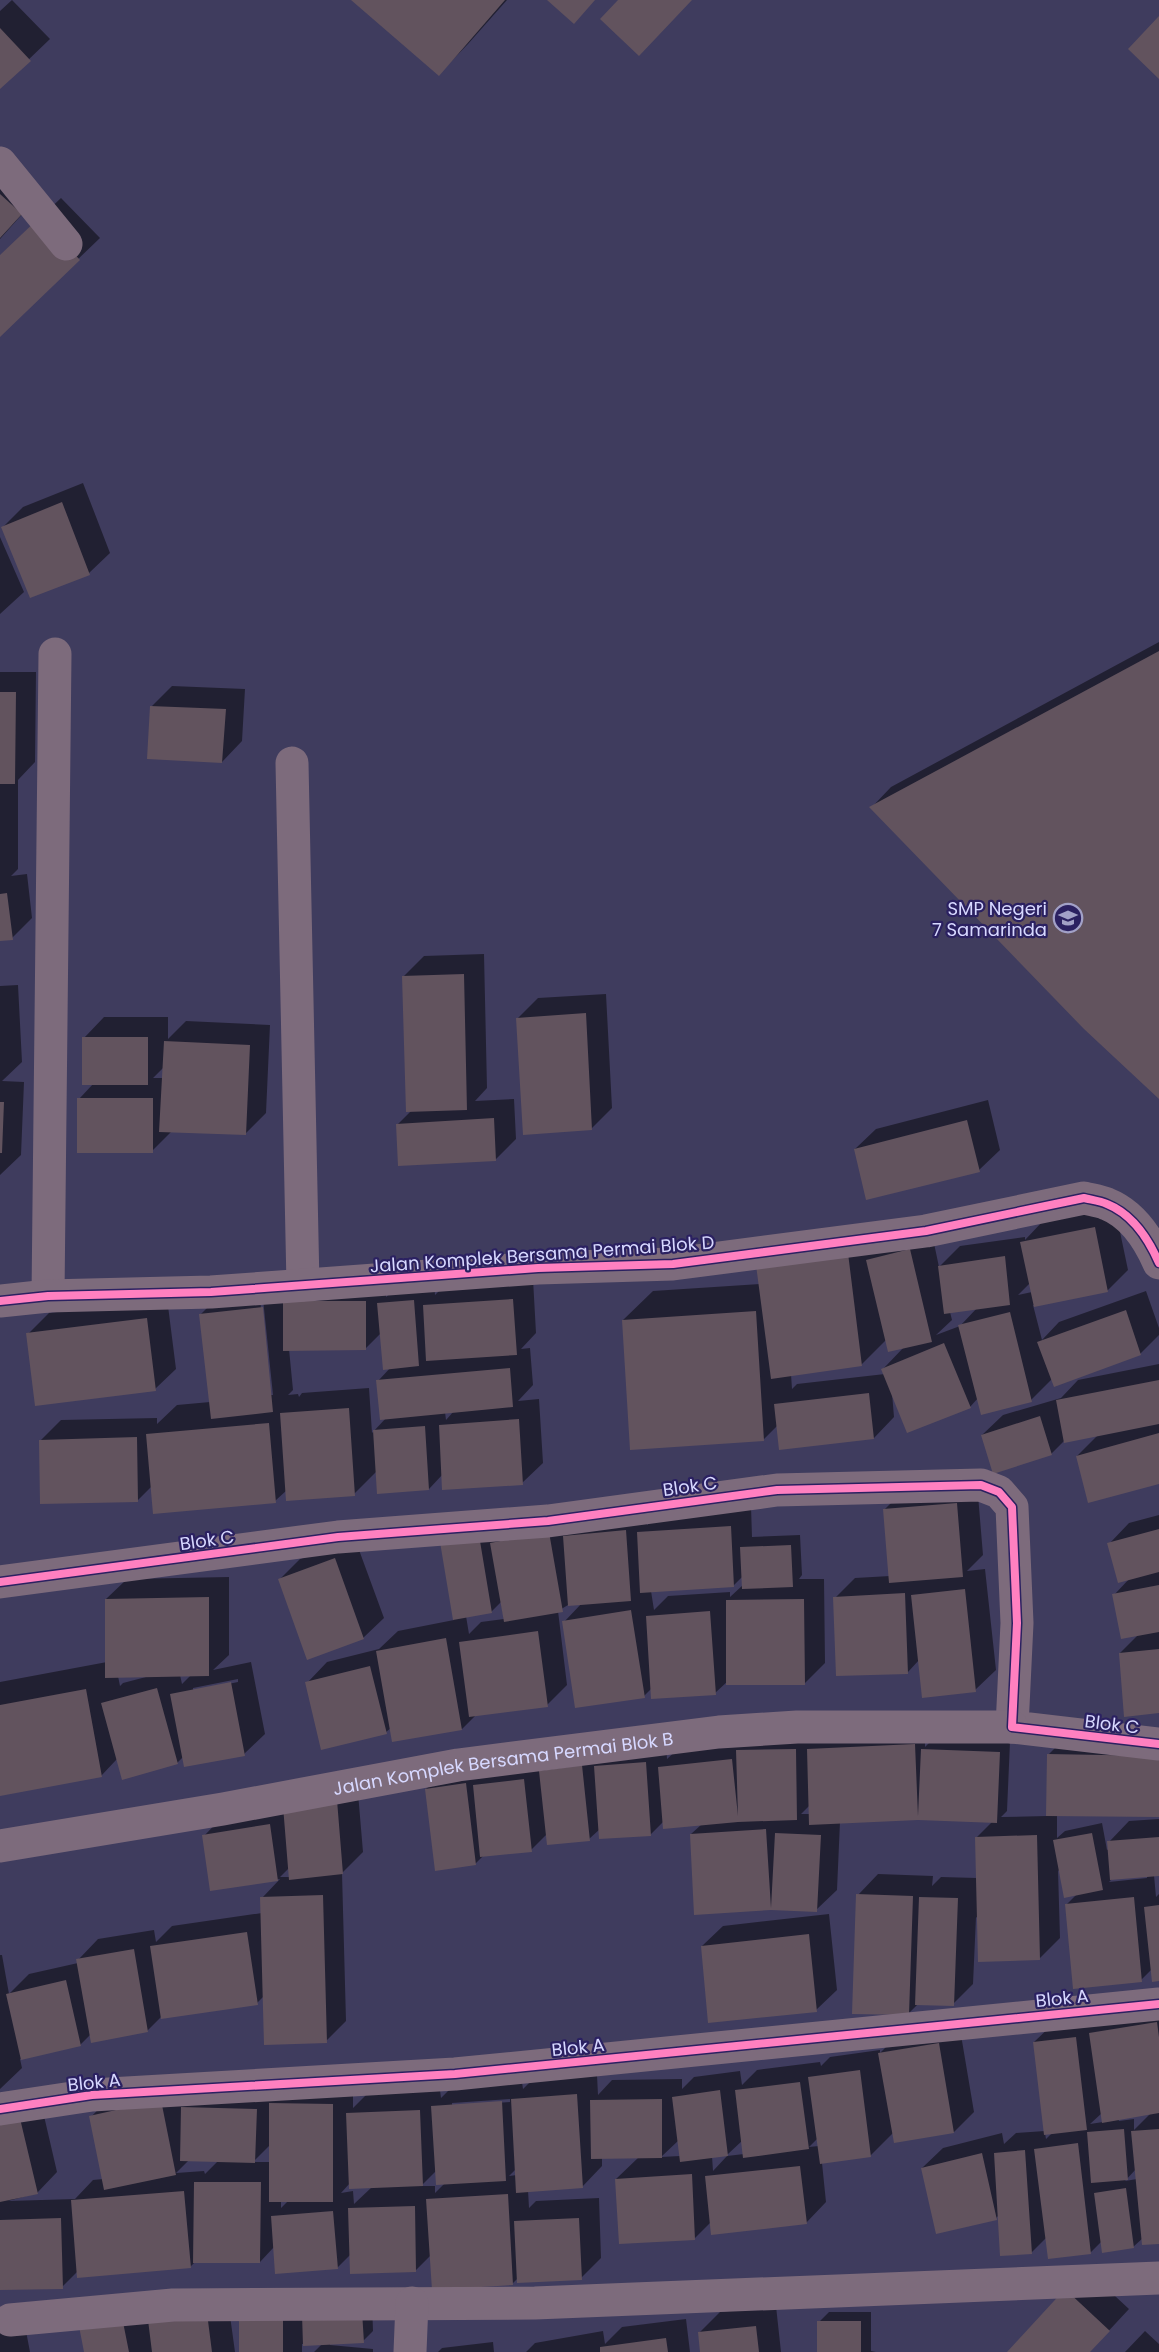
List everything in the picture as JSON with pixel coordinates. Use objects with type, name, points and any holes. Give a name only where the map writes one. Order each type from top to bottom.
[{"type":"street","points":[[0,163],[66,244]]},
{"type":"street","points":[[48,1296],[55,654]]},
{"type":"street","points":[[292,763],[303,1285]]},
{"type":"street","name":"Jalan Komplek Bersama Permai Blok D","points":[[0,1301],[48,1296],[211,1292],[538,1268],[673,1264],[926,1231],[1084,1198],[1108,1204],[1131,1219],[1152,1245],[1159,1263]]},
{"type":"street","name":"Blok C","points":[[0,1582],[338,1537],[548,1521],[777,1490],[981,1485],[999,1492],[1012,1507],[1017,1623],[1012,1727],[1159,1744]]},
{"type":"street","name":"Jalan Komplek Bersama Permai Blok B","points":[[0,1846],[223,1809],[458,1765],[719,1732],[797,1727],[1012,1727]]},
{"type":"street","name":"Blok A","points":[[0,2109],[92,2095],[455,2074],[1159,2004]]},
{"type":"street","points":[[10,2320],[173,2305],[535,2303],[1159,2278]]},
{"type":"street","points":[[410,2352],[412,2303]]},
{"type":"building","points":[[351,0],[505,0],[439,76]]},
{"type":"building","points":[[547,0],[595,0],[574,24]]},
{"type":"building","points":[[618,0],[692,0],[639,56],[600,19]]},
{"type":"building","points":[[1159,16],[1159,79],[1128,49]]},
{"type":"building","points":[[0,28],[31,61],[0,89]]},
{"type":"building","points":[[0,194],[22,214],[0,238]]},
{"type":"building","points":[[40,217],[80,260],[0,337],[0,255]]},
{"type":"building","points":[[62,502],[90,575],[30,598],[1,527]]},
{"type":"building","name":"SMP Negeri 7 Samarinda","points":[[1159,651],[1159,1099],[1084,1029],[869,807]]},
{"type":"building","points":[[0,692],[16,692],[15,784],[0,784]]},
{"type":"building","points":[[150,706],[226,709],[222,763],[147,759]]},
{"type":"building","points":[[7,893],[13,940],[0,941],[0,894]]},
{"type":"building","points":[[464,974],[467,1110],[406,1112],[402,976]]},
{"type":"building","points":[[586,1013],[592,1130],[523,1135],[516,1018]]},
{"type":"building","points":[[82,1037],[148,1037],[148,1085],[82,1085]]},
{"type":"building","points":[[164,1041],[250,1045],[246,1135],[159,1132]]},
{"type":"building","points":[[77,1098],[153,1098],[153,1153],[77,1153]]},
{"type":"building","points":[[0,1102],[4,1102],[2,1153],[0,1153]]},
{"type":"building","points":[[494,1118],[496,1161],[398,1166],[396,1124]]},
{"type":"building","points":[[967,1120],[980,1172],[866,1200],[854,1149]]},
{"type":"building","points":[[1095,1227],[1108,1292],[1034,1307],[1020,1242]]},
{"type":"building","points":[[910,1249],[932,1342],[888,1352],[866,1260]]},
{"type":"building","points":[[848,1253],[862,1366],[771,1379],[756,1265]]},
{"type":"building","points":[[1005,1256],[1010,1305],[944,1314],[938,1266]]},
{"type":"building","points":[[513,1299],[517,1355],[426,1361],[423,1305]]},
{"type":"building","points":[[414,1300],[419,1366],[383,1370],[377,1303]]},
{"type":"building","points":[[283,1301],[366,1301],[366,1350],[283,1351]]},
{"type":"building","points":[[263,1307],[273,1412],[211,1419],[199,1314]]},
{"type":"building","points":[[1126,1310],[1141,1355],[1054,1387],[1037,1342]]},
{"type":"building","points":[[756,1311],[764,1441],[630,1450],[622,1320]]},
{"type":"building","points":[[1010,1312],[1032,1402],[981,1415],[958,1325]]},
{"type":"building","points":[[147,1318],[156,1391],[35,1406],[26,1333]]},
{"type":"building","points":[[944,1343],[971,1408],[907,1433],[881,1369]]},
{"type":"building","points":[[510,1368],[513,1407],[380,1420],[376,1380]]},
{"type":"building","points":[[1159,1380],[1159,1424],[1064,1443],[1056,1400]]},
{"type":"building","points":[[869,1393],[874,1439],[779,1450],[774,1404]]},
{"type":"building","points":[[349,1408],[355,1496],[286,1501],[280,1413]]},
{"type":"building","points":[[1040,1416],[1052,1455],[993,1474],[981,1435]]},
{"type":"building","points":[[519,1419],[523,1485],[442,1490],[439,1425]]},
{"type":"building","points":[[269,1423],[276,1503],[153,1514],[146,1434]]},
{"type":"building","points":[[425,1426],[429,1490],[377,1494],[373,1430]]},
{"type":"building","points":[[1159,1433],[1159,1484],[1088,1503],[1076,1456]]},
{"type":"building","points":[[137,1437],[138,1502],[40,1504],[39,1440]]},
{"type":"building","points":[[957,1503],[963,1577],[889,1583],[883,1509]]},
{"type":"building","points":[[731,1526],[734,1587],[640,1593],[637,1532]]},
{"type":"building","points":[[478,1529],[492,1613],[453,1620],[439,1536]]},
{"type":"building","points":[[1159,1529],[1159,1572],[1118,1583],[1107,1543]]},
{"type":"building","points":[[626,1530],[631,1601],[568,1606],[563,1536]]},
{"type":"building","points":[[549,1532],[563,1612],[504,1622],[490,1543]]},
{"type":"building","points":[[791,1545],[793,1587],[742,1589],[740,1547]]},
{"type":"building","points":[[335,1558],[364,1639],[307,1660],[278,1579]]},
{"type":"building","points":[[1159,1585],[1159,1632],[1121,1639],[1112,1594]]},
{"type":"building","points":[[965,1589],[976,1692],[922,1698],[911,1595]]},
{"type":"building","points":[[905,1593],[908,1674],[836,1676],[833,1597]]},
{"type":"building","points":[[209,1597],[209,1676],[105,1678],[105,1599]]},
{"type":"building","points":[[804,1599],[805,1685],[726,1685],[726,1600]]},
{"type":"building","points":[[631,1610],[645,1698],[575,1708],[562,1621]]},
{"type":"building","points":[[710,1611],[716,1695],[651,1699],[646,1616]]},
{"type":"building","points":[[538,1631],[548,1707],[469,1717],[459,1642]]},
{"type":"building","points":[[446,1638],[462,1730],[392,1742],[376,1651]]},
{"type":"building","points":[[1159,1649],[1159,1713],[1124,1717],[1119,1653]]},
{"type":"building","points":[[370,1666],[387,1734],[321,1750],[305,1682]]},
{"type":"building","points":[[231,1682],[245,1756],[184,1767],[170,1694]]},
{"type":"building","points":[[157,1688],[178,1764],[122,1780],[101,1703]]},
{"type":"building","points":[[86,1689],[102,1777],[0,1796],[0,1705]]},
{"type":"building","points":[[915,1744],[918,1816],[921,1749],[1000,1752],[997,1823],[918,1820],[809,1825],[807,1749]]},
{"type":"building","points":[[796,1749],[797,1820],[738,1822],[663,1829],[658,1767],[732,1759],[738,1816],[736,1750]]},
{"type":"building","points":[[1047,1754],[1159,1756],[1159,1817],[1046,1816]]},
{"type":"building","points":[[646,1762],[651,1836],[599,1839],[594,1766]]},
{"type":"building","points":[[582,1765],[590,1841],[547,1845],[539,1771]]},
{"type":"building","points":[[524,1779],[532,1852],[480,1857],[473,1785]]},
{"type":"building","points":[[466,1783],[476,1865],[435,1871],[425,1789]]},
{"type":"building","points":[[337,1800],[343,1874],[289,1880],[283,1806]]},
{"type":"building","points":[[270,1824],[278,1881],[210,1891],[202,1835]]},
{"type":"building","points":[[766,1829],[771,1908],[775,1833],[821,1835],[817,1912],[771,1910],[694,1915],[690,1834]]},
{"type":"building","points":[[1092,1833],[1103,1890],[1064,1898],[1053,1840]]},
{"type":"building","points":[[1037,1835],[1040,1960],[978,1962],[975,1837]]},
{"type":"building","points":[[1159,1837],[1159,1876],[1110,1880],[1107,1841]]},
{"type":"building","points":[[856,1894],[913,1896],[909,2015],[852,2014]]},
{"type":"building","points":[[323,1895],[327,2043],[264,2045],[260,1897]]},
{"type":"building","points":[[919,1897],[958,1898],[954,2006],[915,2005]]},
{"type":"building","points":[[1134,1897],[1142,1982],[1073,1989],[1065,1904]]},
{"type":"building","points":[[1159,1905],[1159,1981],[1152,1982],[1144,1907]]},
{"type":"building","points":[[247,1932],[258,2005],[161,2019],[150,1946]]},
{"type":"building","points":[[809,1934],[817,2012],[708,2023],[701,1946]]},
{"type":"building","points":[[134,1949],[148,2032],[91,2043],[76,1959]]},
{"type":"building","points":[[66,1980],[81,2046],[21,2060],[6,1994]]},
{"type":"building","points":[[1157,2022],[1159,2113],[1102,2123],[1089,2033]]},
{"type":"building","points":[[1076,2037],[1087,2130],[1044,2135],[1033,2042]]},
{"type":"building","points":[[939,2043],[954,2133],[894,2143],[878,2053]]},
{"type":"building","points":[[860,2070],[871,2157],[820,2164],[808,2077]]},
{"type":"building","points":[[800,2082],[809,2149],[743,2158],[735,2090]]},
{"type":"building","points":[[720,2090],[728,2156],[680,2162],[672,2097]]},
{"type":"building","points":[[577,2094],[583,2188],[516,2193],[511,2099]]},
{"type":"building","points":[[662,2099],[662,2158],[591,2159],[590,2100]]},
{"type":"building","points":[[161,2100],[176,2175],[104,2190],[89,2116]]},
{"type":"building","points":[[502,2101],[506,2181],[436,2185],[431,2106]]},
{"type":"building","points":[[269,2103],[333,2104],[333,2202],[269,2202]]},
{"type":"building","points":[[181,2107],[257,2109],[255,2163],[180,2161]]},
{"type":"building","points":[[18,2110],[38,2194],[0,2202],[0,2114]]},
{"type":"building","points":[[420,2110],[423,2186],[349,2189],[346,2113]]},
{"type":"building","points":[[1124,2129],[1128,2180],[1091,2183],[1087,2132]]},
{"type":"building","points":[[1159,2129],[1159,2244],[1142,2245],[1131,2131]]},
{"type":"building","points":[[1078,2143],[1091,2254],[1048,2259],[1034,2149]]},
{"type":"building","points":[[1025,2150],[1032,2254],[1000,2256],[994,2153]]},
{"type":"building","points":[[982,2153],[997,2220],[936,2234],[921,2168]]},
{"type":"building","points":[[800,2166],[807,2224],[711,2235],[705,2176]]},
{"type":"building","points":[[692,2174],[695,2240],[619,2244],[615,2179]]},
{"type":"building","points":[[194,2182],[261,2182],[260,2263],[193,2263]]},
{"type":"building","points":[[1126,2188],[1134,2248],[1102,2253],[1094,2193]]},
{"type":"building","points":[[184,2191],[191,2268],[77,2278],[71,2200]]},
{"type":"building","points":[[508,2194],[513,2285],[432,2290],[426,2199]]},
{"type":"building","points":[[415,2206],[416,2272],[350,2274],[348,2208]]},
{"type":"building","points":[[333,2211],[338,2269],[275,2274],[271,2216]]},
{"type":"building","points":[[61,2218],[63,2289],[0,2290],[0,2220]]},
{"type":"building","points":[[579,2218],[582,2280],[517,2283],[514,2221]]},
{"type":"building","points":[[1065,2289],[1110,2331],[1090,2352],[1007,2352]]},
{"type":"building","points":[[362,2311],[364,2343],[303,2346],[302,2314]]},
{"type":"building","points":[[121,2312],[129,2352],[84,2352],[78,2321]]},
{"type":"building","points":[[207,2313],[212,2352],[152,2352],[148,2320]]},
{"type":"building","points":[[239,2314],[283,2314],[283,2352],[239,2352]]},
{"type":"building","points":[[817,2321],[861,2321],[861,2352],[817,2352]]},
{"type":"building","points":[[756,2326],[759,2352],[700,2352],[698,2332]]},
{"type":"building","points":[[666,2338],[668,2352],[600,2352],[600,2347]]},
{"type":"cycle path","points":[[0,1301],[48,1296],[211,1292],[538,1268],[673,1264],[926,1231],[1084,1198],[1107,1204],[1124,1214],[1145,1237],[1159,1263]]},
{"type":"cycle path","points":[[0,1582],[338,1537],[548,1521],[777,1490],[981,1485],[999,1492],[1012,1507],[1017,1623],[1012,1727],[1159,1744]]},
{"type":"cycle path","points":[[0,2109],[92,2095],[455,2074],[1159,2004]]},
{"type":"place","name":"SMP Negeri 7 Samarinda","points":[[1068,918]]}]
